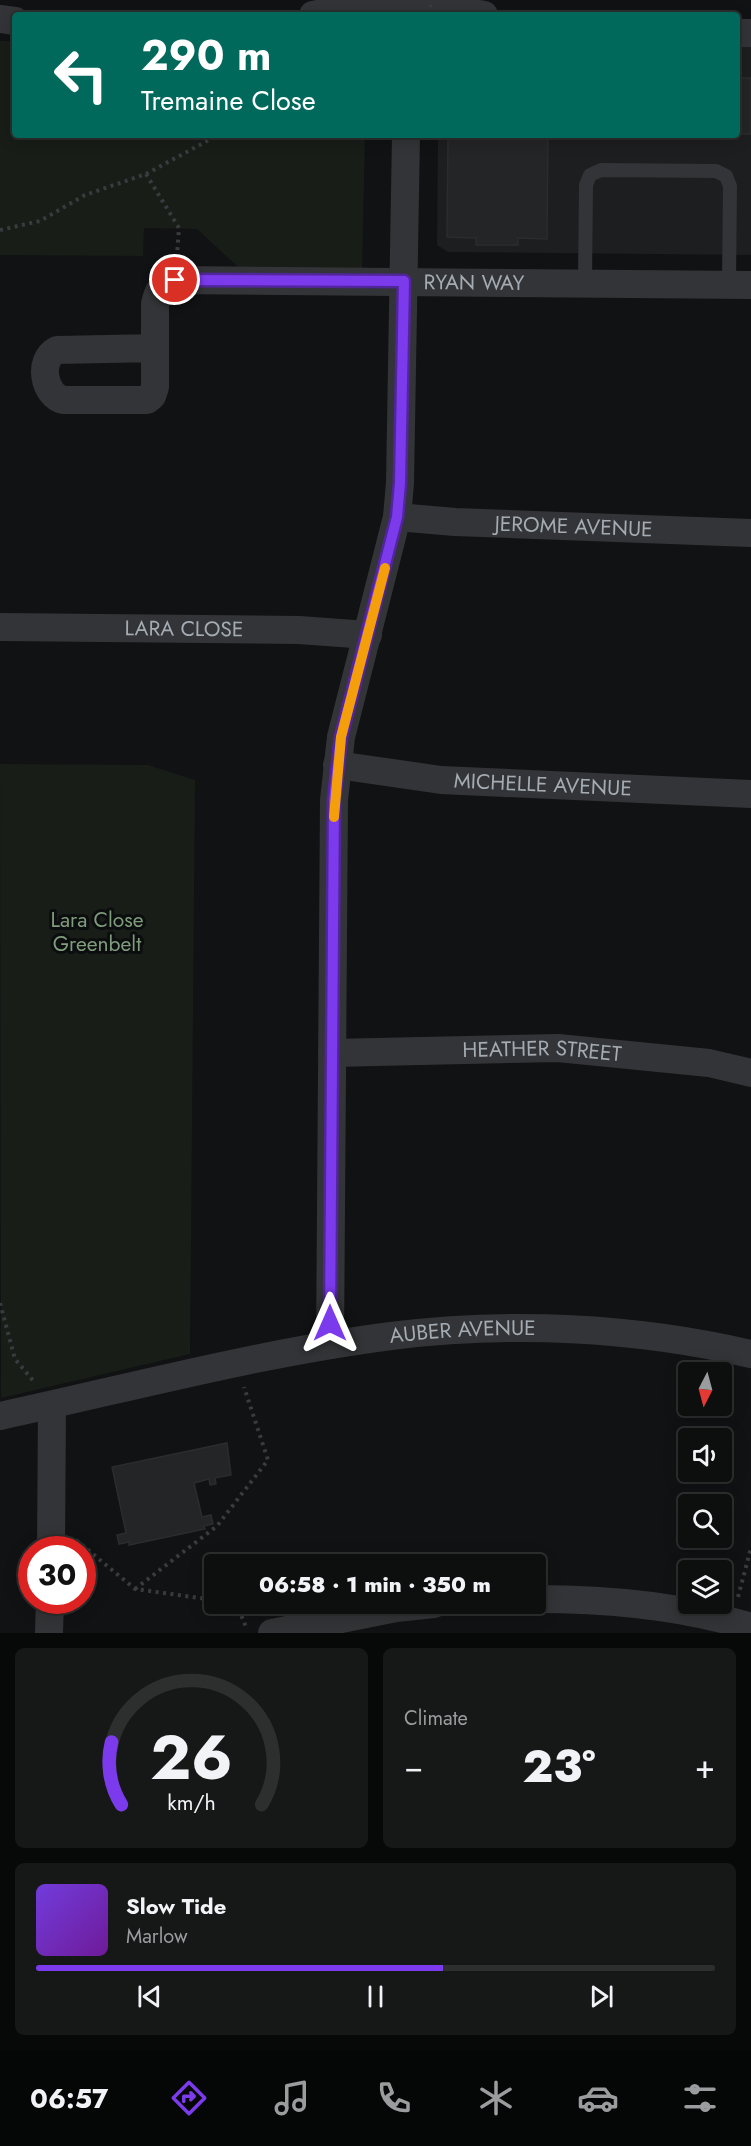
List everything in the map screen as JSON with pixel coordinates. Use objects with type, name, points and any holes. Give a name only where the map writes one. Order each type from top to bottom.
[{"type":"street","points":[[328,12],[346,8],[442,7],[468,12]]},
{"type":"street","points":[[154,348],[155,304],[158,291],[164,284],[175,280],[404,281],[406,138]]},
{"type":"street","name":"RYAN WAY","points":[[330,1345],[334,800],[337,765],[397,517],[400,483],[404,281],[740,284]]},
{"type":"street","name":"JEROME AVENUE","points":[[397,517],[455,522],[751,533]]},
{"type":"street","name":"LARA CLOSE","points":[[0,627],[299,630],[368,635]]},
{"type":"street","name":"MICHELLE AVENUE","points":[[337,765],[441,780],[751,794]]},
{"type":"street","name":"HEATHER STREET","points":[[332,1053],[558,1048],[709,1063],[751,1073]]},
{"type":"street","name":"AUBER AVENUE","points":[[0,1416],[330,1345],[454,1330],[527,1328],[642,1335],[751,1354]]},
{"type":"street","points":[[51,1536],[52,1405]]},
{"type":"street","points":[[546,1600],[636,1606],[736,1622]]},
{"type":"street","points":[[50,1614],[50,1633]]},
{"type":"street","points":[[272,1633],[398,1620]]},
{"type":"lane","points":[[585,283],[587,179],[601,170],[716,171],[722,173],[729,180],[740,284]]},
{"type":"path","points":[[0,230],[40,221],[85,195],[146,174],[212,138]]},
{"type":"path","points":[[146,174],[179,228],[175,280]]},
{"type":"path","points":[[0,1303],[15,1359],[52,1405]]},
{"type":"path","points":[[135,1589],[217,1526],[268,1460],[237,1364]]},
{"type":"path","points":[[736,1622],[751,1548]]},
{"type":"path","points":[[96,1564],[135,1589],[204,1599]]},
{"type":"path","points":[[241,1614],[248,1633]]},
{"type":"shaded area","points":[[740,46],[751,46],[751,255],[448,252],[437,245],[438,138],[740,138]]},
{"type":"green space","points":[[0,41],[12,41],[12,138],[365,138],[362,271],[238,267],[197,229],[144,228],[143,256],[0,255]]},
{"type":"green space","name":"Lara Close Greenbelt","points":[[0,764],[148,765],[195,780],[190,1354],[1,1398]]},
{"type":"building","points":[[740,78],[751,78],[751,134],[740,134]]},
{"type":"building","points":[[448,138],[548,138],[547,239],[518,238],[518,245],[476,245],[476,238],[447,237]]},
{"type":"building","points":[[227,1443],[231,1475],[215,1478],[216,1484],[210,1485],[209,1479],[194,1483],[202,1517],[211,1515],[213,1524],[204,1526],[205,1529],[129,1545],[129,1542],[119,1544],[117,1535],[126,1533],[112,1467]]},
{"type":"slow traffic","points":[[334,817],[341,737],[385,568]]},
{"type":"route","points":[[175,280],[404,281],[400,483],[397,517],[341,737],[334,800],[330,1323]]}]
